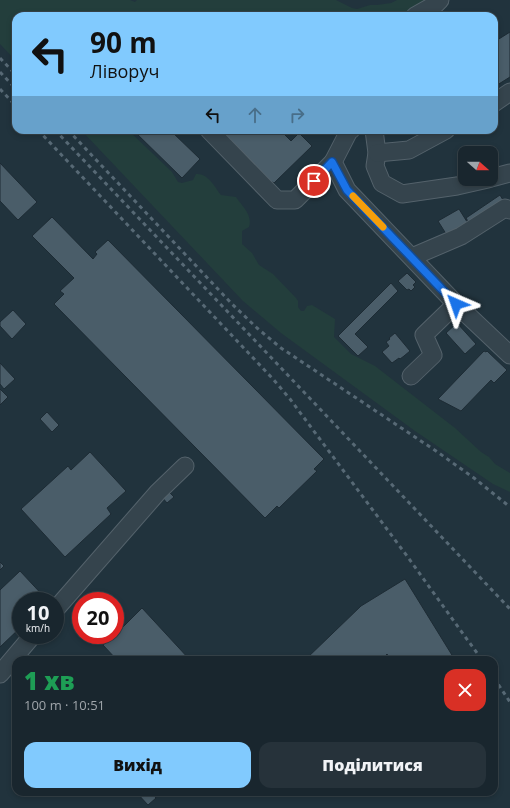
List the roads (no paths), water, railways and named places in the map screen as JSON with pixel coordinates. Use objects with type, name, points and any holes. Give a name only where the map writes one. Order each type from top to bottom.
[{"type":"street","points":[[422,12],[440,0]]},
{"type":"street","points":[[498,100],[510,92]]},
{"type":"street","points":[[213,134],[277,200],[295,200],[332,162],[347,134]]},
{"type":"street","points":[[375,134],[377,153],[375,166],[382,183],[402,194],[458,186]]},
{"type":"street","points":[[377,153],[409,150],[439,134]]},
{"type":"street","points":[[332,162],[347,190],[456,304],[510,355]]},
{"type":"street","points":[[498,177],[510,173]]},
{"type":"street","points":[[412,257],[461,236],[508,208]]},
{"type":"street","points":[[411,376],[433,355],[424,335],[456,304]]},
{"type":"street","points":[[64,600],[158,492],[184,466]]},
{"type":"street","points":[[15,656],[25,644]]},
{"type":"street","points":[[0,674],[12,660]]},
{"type":"railway","points":[[0,58],[12,71]]},
{"type":"railway","points":[[0,72],[12,85]]},
{"type":"railway","points":[[0,89],[12,102]]},
{"type":"railway","points":[[42,134],[273,379],[290,399],[479,656]]},
{"type":"railway","points":[[59,134],[510,609]]},
{"type":"railway","points":[[72,134],[232,304],[257,328],[281,348],[436,451],[474,478],[510,507]]},
{"type":"railway","points":[[498,684],[510,702]]}]
